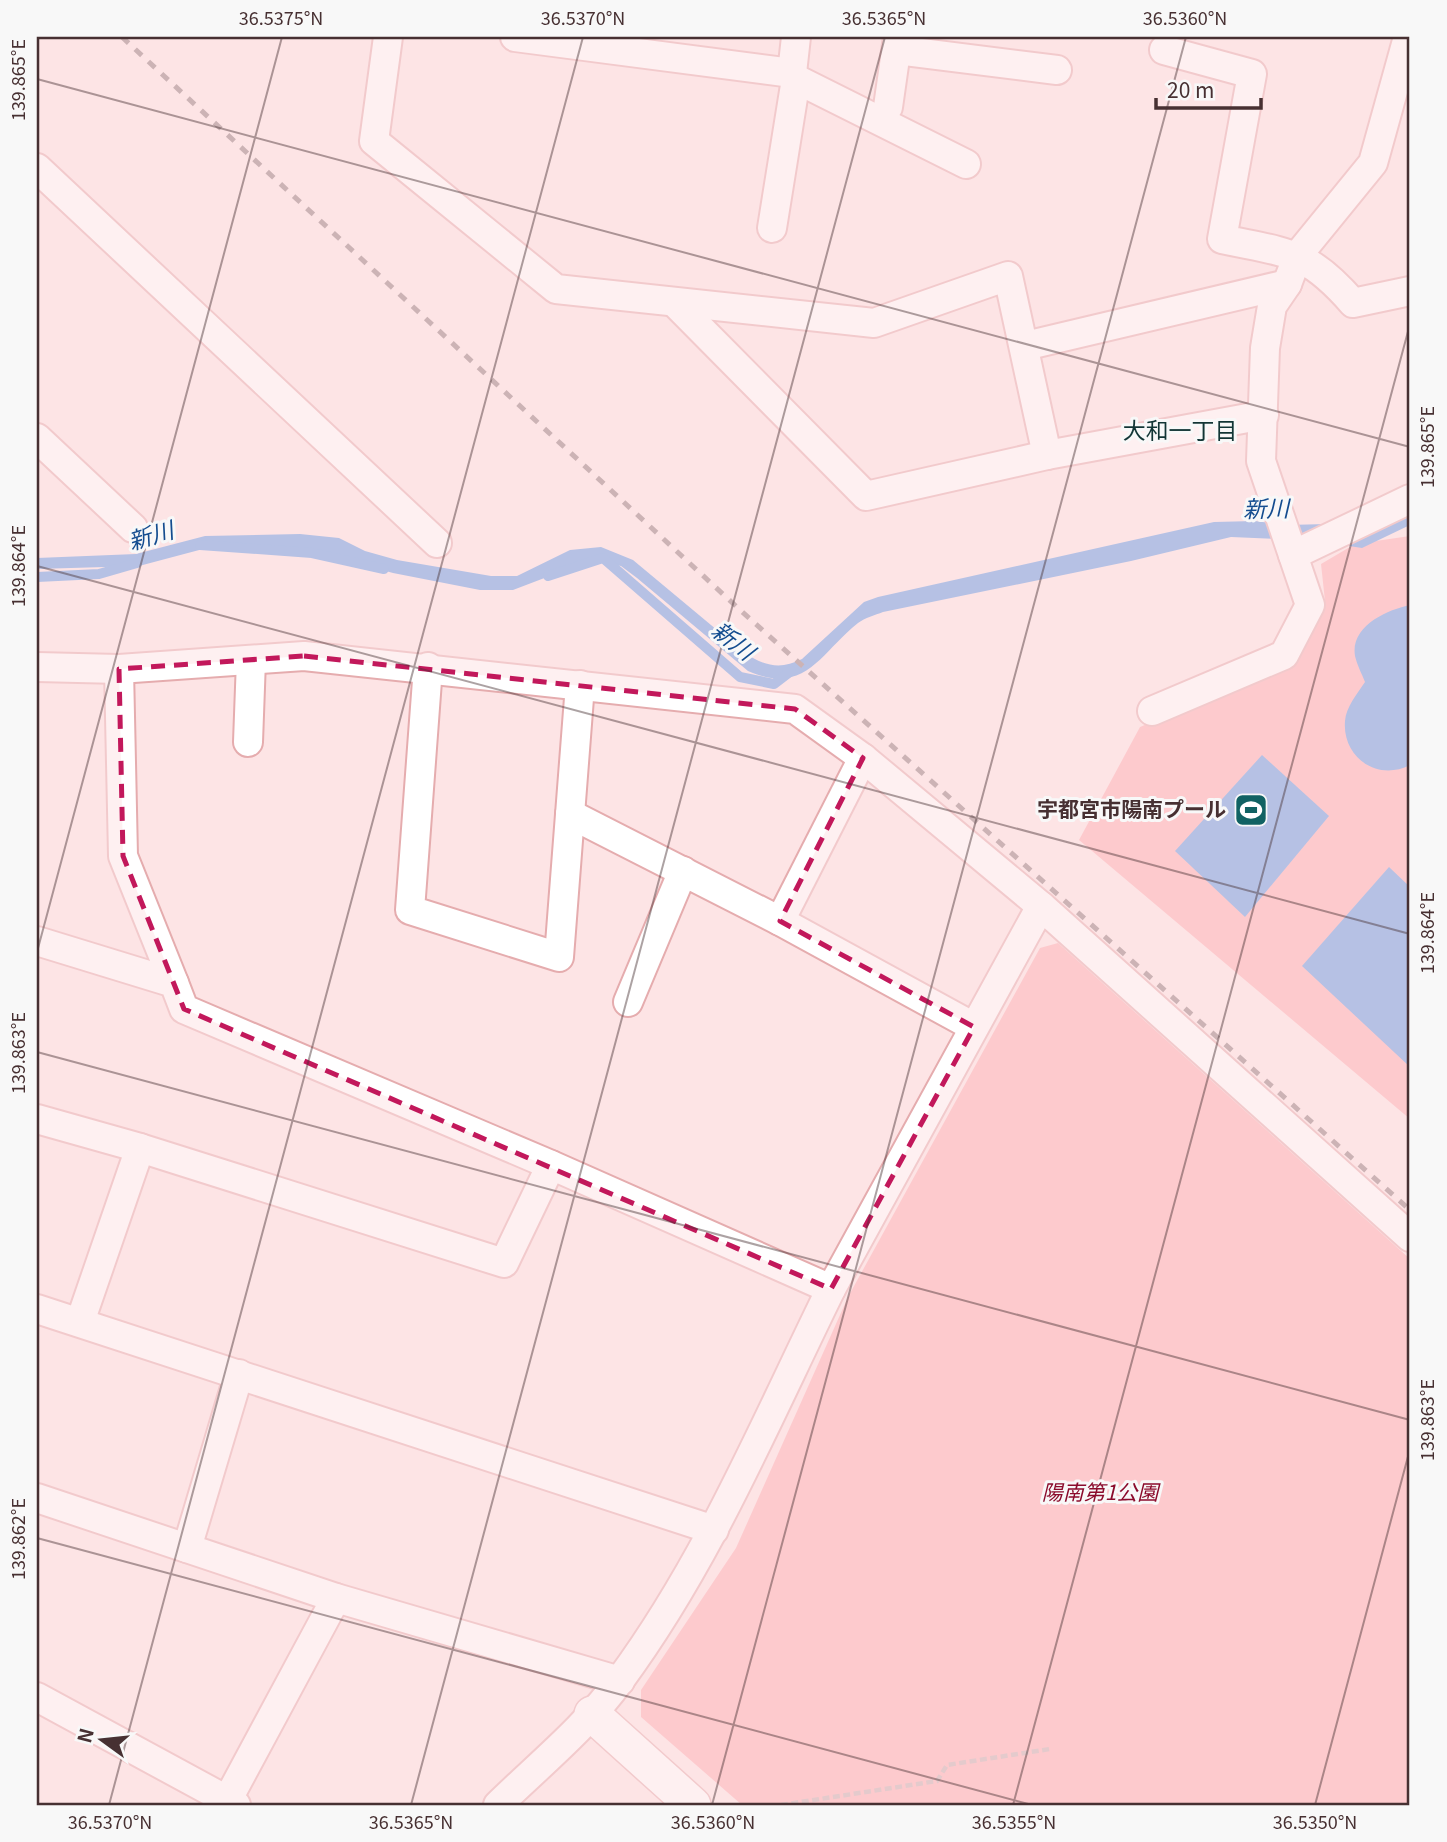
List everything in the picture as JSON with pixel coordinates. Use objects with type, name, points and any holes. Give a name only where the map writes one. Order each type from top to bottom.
[{"type":"street","points":[[388,37],[374,141],[556,289],[874,323],[1008,276],[1047,454]]},
{"type":"street","points":[[514,37],[794,76],[966,163]]},
{"type":"street","points":[[772,228],[794,76],[796,37]]},
{"type":"street","points":[[1152,711],[1284,655],[1310,605],[1261,461],[1265,348],[1272,306],[1287,285],[1298,255],[1373,163],[1408,37]]},
{"type":"street","points":[[888,107],[897,44],[1057,69]]},
{"type":"street","points":[[1164,50],[1252,74],[1222,239],[1298,255],[1329,275],[1353,303],[1410,291]]},
{"type":"street","points":[[37,169],[437,543]]},
{"type":"street","points":[[1025,346],[1287,285]]},
{"type":"street","points":[[675,303],[866,496],[1047,454],[1264,415]]},
{"type":"street","points":[[37,438],[133,528]]},
{"type":"street","points":[[1293,555],[1410,499]]},
{"type":"street","points":[[37,667],[119,669],[304,656],[428,667],[795,709],[863,758],[1041,906],[1410,1237]]},
{"type":"street","points":[[248,742],[250,660]]},
{"type":"street","points":[[428,667],[410,910],[559,957],[580,685]]},
{"type":"street","points":[[119,669],[123,856],[184,1009],[551,1165],[831,1289]]},
{"type":"street","points":[[780,921],[863,758]]},
{"type":"street","points":[[570,814],[780,921],[974,1027]]},
{"type":"street","points":[[628,1002],[683,871]]},
{"type":"street","points":[[498,1805],[592,1714],[620,1681],[714,1530],[831,1289],[1041,906]]},
{"type":"street","points":[[37,941],[174,983]]},
{"type":"street","points":[[37,1119],[140,1148],[504,1263],[551,1165]]},
{"type":"street","points":[[80,1322],[140,1148]]},
{"type":"street","points":[[37,1309],[714,1530]]},
{"type":"street","points":[[187,1548],[239,1374]]},
{"type":"street","points":[[37,1498],[336,1598],[620,1681]]},
{"type":"street","points":[[37,1697],[232,1802],[336,1598]]},
{"type":"street","points":[[592,1714],[693,1805]]},
{"type":"path","points":[[782,1805],[937,1781],[947,1765],[1050,1749]]},
{"type":"highlighted area","points":[[304,656],[795,709],[863,758],[780,921],[974,1027],[831,1289],[184,1009],[123,856],[119,669]]},
{"type":"green space","name":"宇都宮市陽南プール","points":[[1410,536],[1410,1119],[1079,840],[1140,727],[1295,661],[1325,601],[1321,564],[1355,544]]},
{"type":"green space","name":"陽南第1公園","points":[[1058,943],[1410,1259],[1410,1805],[742,1805],[641,1717],[641,1690],[736,1548],[848,1297],[1040,948]]},
{"type":"water","points":[[1410,508],[1410,525],[1362,548],[1349,546],[1353,533]]},
{"type":"water","points":[[1255,521],[1277,524],[1275,539],[1231,537],[1131,561],[883,612],[858,623],[810,668],[798,675],[784,678],[748,671],[621,566],[589,561],[513,590],[480,590],[393,573],[307,549],[242,545],[218,545],[139,566],[37,569],[37,558],[136,554],[205,536],[300,534],[339,538],[365,551],[397,560],[491,576],[517,576],[570,550],[601,547],[633,560],[748,655],[770,665],[786,665],[802,659],[864,602],[878,597],[1214,522]]},
{"type":"water","points":[[1410,605],[1410,765],[1386,770],[1374,768],[1356,755],[1346,734],[1347,711],[1365,682],[1355,656],[1355,645],[1358,636],[1372,621]]},
{"type":"water","points":[[1262,755],[1329,816],[1245,917],[1175,851]]},
{"type":"water","points":[[1389,867],[1410,887],[1410,1067],[1302,966]]},
{"type":"waterway","name":"新川","points":[[1286,530],[1329,529]]},
{"type":"waterway","name":"新川","points":[[200,545],[312,553],[384,569]]},
{"type":"waterway","name":"新川","points":[[548,576],[603,558],[740,677],[774,684],[791,671]]},
{"type":"waterway","name":"新川","points":[[37,577],[99,574],[137,563]]},
{"type":"railway","points":[[122,37],[739,609],[1410,1210]]},
{"type":"place","name":"宇都宮市陽南プール","points":[[1251,810]]},
{"type":"district","name":"大和一丁目","points":[[1180,431]]}]
